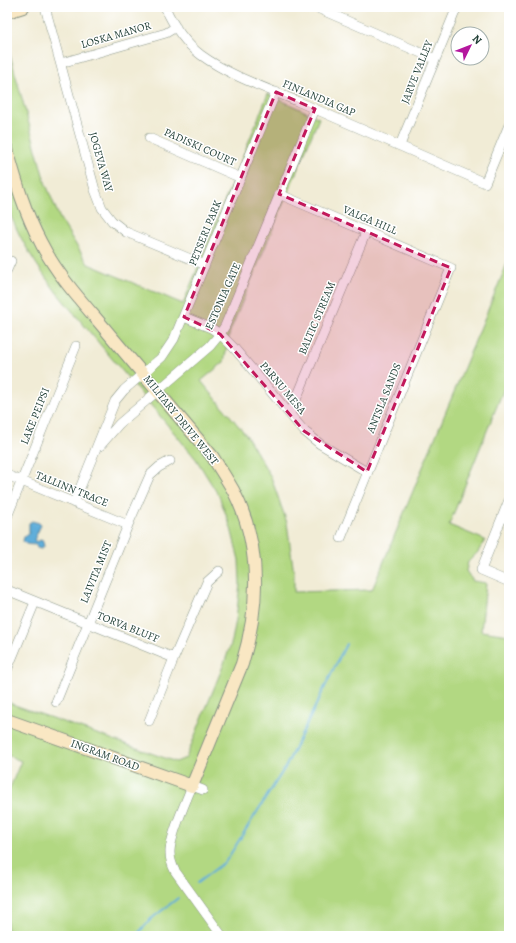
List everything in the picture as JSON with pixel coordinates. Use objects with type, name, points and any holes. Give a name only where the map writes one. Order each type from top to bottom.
[{"type":"street","points":[[7,12],[23,7]]},
{"type":"street","name":"JOGEVA WAY","points":[[45,7],[95,190],[102,208],[112,221],[126,232],[205,265]]},
{"type":"street","name":"FINLANDIA GAP","points":[[165,7],[176,28],[199,54],[227,71],[485,183],[509,125]]},
{"type":"street","points":[[315,7],[435,59]]},
{"type":"street","name":"JARVE VALLEY","points":[[400,145],[457,7]]},
{"type":"street","name":"LOSKA MANOR","points":[[61,63],[166,33],[176,28]]},
{"type":"street","name":"PETSERI PARK","points":[[143,373],[162,357],[174,339],[276,92]]},
{"type":"street","name":"ESTONIA GATE","points":[[96,451],[118,424],[158,392],[210,346],[220,334],[315,109]]},
{"type":"street","name":"PADISKI COURT","points":[[149,138],[241,178]]},
{"type":"street","name":"MILITARY DRIVE WEST","points":[[7,149],[26,214],[54,266],[212,456],[233,490],[242,510],[253,555],[255,601],[252,624],[248,645],[242,664],[192,786]]},
{"type":"street","name":"VALGA HILL","points":[[279,194],[451,268]]},
{"type":"street","name":"BALTIC STREAM","points":[[290,414],[366,232]]},
{"type":"street","points":[[7,270],[11,260]]},
{"type":"street","name":"ANTSLA SANDS","points":[[341,538],[451,268]]},
{"type":"street","name":"PARNU MESA","points":[[184,317],[211,328],[220,334],[234,348],[304,431],[320,444],[343,459],[367,472]]},
{"type":"street","name":"LAKE PEIPSI","points":[[7,517],[76,346]]},
{"type":"street","name":"ESTONIA GATE","points":[[74,503],[115,401],[124,390],[143,373]]},
{"type":"street","name":"LAIVITA MIST","points":[[56,702],[150,475],[159,467],[170,461]]},
{"type":"street","name":"TALLINN TRACE","points":[[7,475],[128,525]]},
{"type":"street","points":[[509,500],[481,570],[509,582]]},
{"type":"street","points":[[149,721],[206,582],[219,571]]},
{"type":"street","name":"TORVA BLUFF","points":[[7,590],[174,658]]},
{"type":"street","points":[[7,670],[35,602]]},
{"type":"street","name":"INGRAM ROAD","points":[[7,720],[203,790]]},
{"type":"street","points":[[192,786],[171,841],[171,862],[175,871],[222,936]]},
{"type":"highlighted area","points":[[276,92],[315,109],[279,194],[451,268],[367,472],[304,431],[220,334],[184,317]]},
{"type":"green space","points":[[7,44],[45,182],[60,219],[88,264],[183,304],[268,94],[319,118],[230,331],[224,362],[201,381],[247,436],[271,477],[287,523],[294,574],[294,592],[372,590],[509,259],[509,376],[449,525],[485,540],[478,552],[468,562],[466,571],[473,581],[486,583],[481,631],[509,635],[509,936],[7,936],[7,795],[21,761],[7,755],[7,701],[176,762],[186,758],[232,641],[240,583],[239,560],[231,528],[219,496],[196,459],[57,293],[42,272],[17,230],[7,206]]},
{"type":"water","points":[[32,521],[41,525],[34,540],[37,542],[40,540],[43,541],[44,547],[41,549],[37,548],[36,545],[27,544],[23,541],[24,537],[29,533],[29,523]]},
{"type":"waterway","points":[[197,883],[226,861],[286,766],[346,644]]},
{"type":"waterway","points":[[136,936],[151,919],[178,898]]}]
